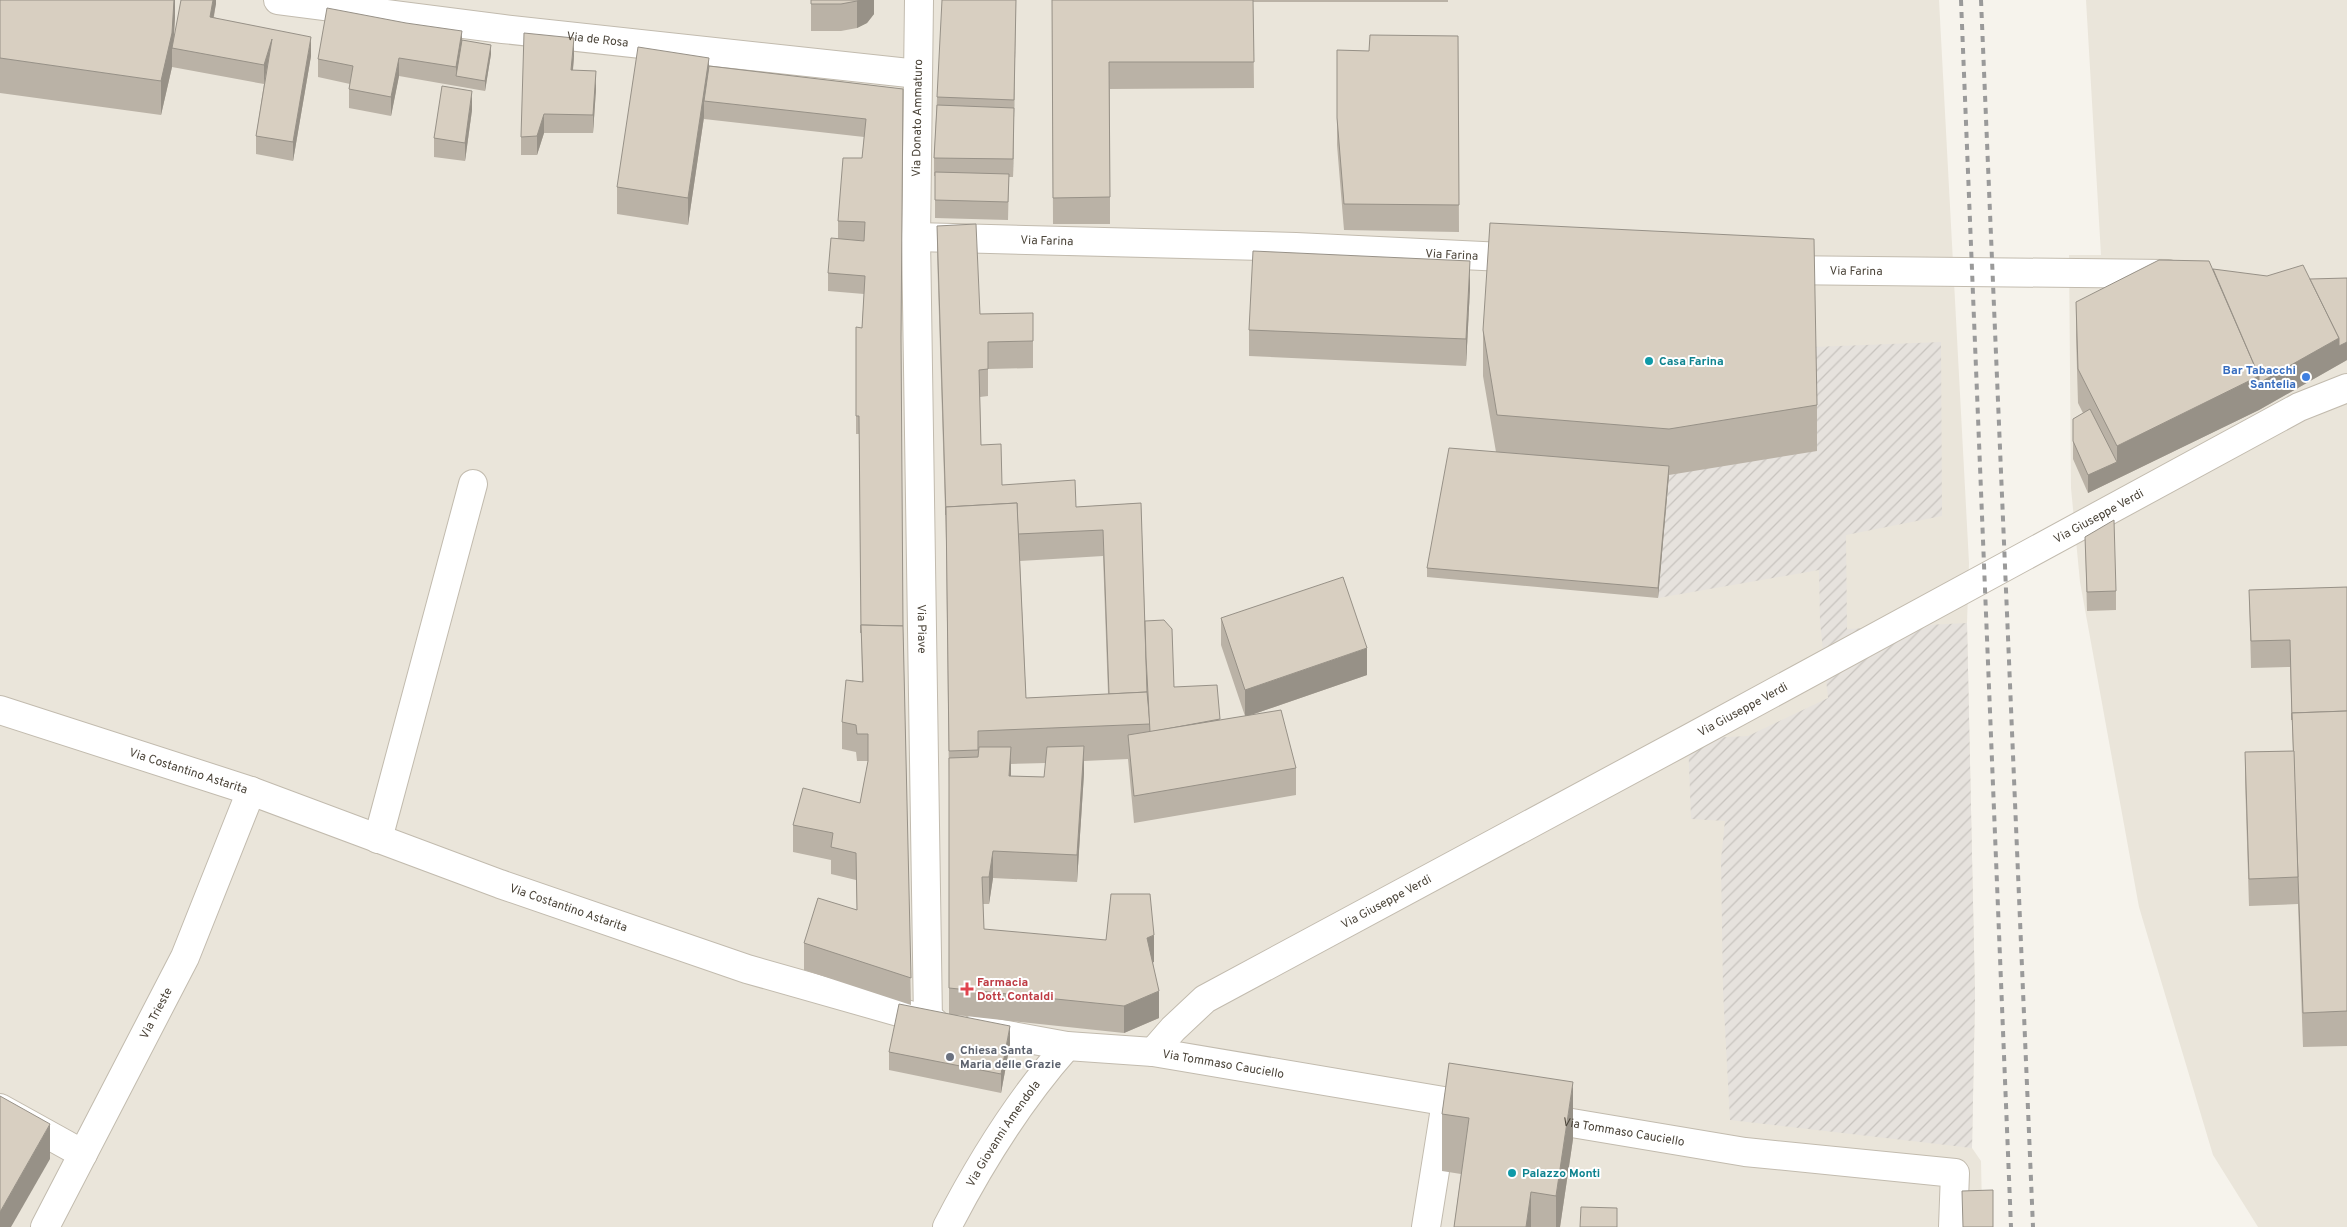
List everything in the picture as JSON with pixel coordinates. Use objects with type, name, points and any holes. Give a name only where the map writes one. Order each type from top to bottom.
[{"type":"street","name":"Via de Rosa","points":[[278,0],[503,29],[918,74]]},
{"type":"street","name":"Via Donato Ammaturo","points":[[916,237],[919,0]]},
{"type":"street","name":"Via Farina","points":[[916,237],[1296,247],[1549,260]]},
{"type":"street","name":"Via Piave","points":[[916,237],[928,1021]]},
{"type":"street","name":"Via Farina","points":[[1750,268],[1814,272],[2190,275]]},
{"type":"street","name":"Via Giuseppe Verdi","points":[[1153,1052],[1173,1029],[1205,998],[1679,744],[2299,407],[2347,388]]},
{"type":"street","points":[[378,838],[472,484]]},
{"type":"street","name":"Via Costantino Astarita","points":[[0,710],[251,791],[500,884],[748,969],[928,1021],[1067,1046],[1153,1052]]},
{"type":"street","name":"Via Trieste","points":[[45,1227],[184,957],[251,791]]},
{"type":"street","name":"Via Giovanni Amendola","points":[[947,1227],[971,1181],[1007,1123],[1067,1046]]},
{"type":"street","name":"Via Tommaso Cauciello","points":[[1153,1052],[1745,1152],[1954,1173],[1953,1227]]},
{"type":"street","points":[[1426,1227],[1446,1102]]},
{"type":"street","points":[[0,1108],[83,1154]]},
{"type":"shaded area","points":[[0,0],[1939,0],[1969,563],[1967,623],[1975,996],[1972,1148],[1981,1161],[1982,1209],[1993,1227],[0,1227]]},
{"type":"shaded area","points":[[2086,0],[2347,0],[2347,1227],[2258,1227],[2213,1155],[2139,907],[2080,582],[2071,488],[2069,255],[2101,255]]},
{"type":"shaded area","points":[[1941,342],[1942,516],[1846,535],[1847,629],[1967,623],[1975,996],[1972,1148],[1730,1120],[1723,991],[1721,860],[1725,821],[1691,819],[1688,739],[1748,736],[1828,698],[1820,622],[1819,570],[1658,598],[1669,475],[1813,347]]},
{"type":"building","points":[[0,0],[174,0],[172,33],[161,81],[0,58]]},
{"type":"building","points":[[181,0],[213,0],[210,17],[311,37],[293,142],[256,136],[272,39],[264,65],[172,48]]},
{"type":"building","points":[[811,0],[859,0],[841,4],[811,4]]},
{"type":"building","points":[[942,0],[1016,0],[1014,100],[937,97]]},
{"type":"building","points":[[1052,0],[1253,0],[1254,62],[1109,62],[1110,197],[1053,198]]},
{"type":"building","points":[[327,8],[406,23],[462,31],[456,67],[399,58],[391,97],[349,89],[353,66],[318,59]]},
{"type":"building","points":[[524,33],[574,38],[571,70],[596,71],[593,115],[544,114],[537,136],[521,137]]},
{"type":"building","points":[[1370,35],[1458,36],[1459,205],[1344,204],[1337,118],[1337,50],[1369,51]]},
{"type":"building","points":[[462,40],[491,45],[485,81],[456,76]]},
{"type":"building","points":[[638,47],[709,58],[688,198],[617,187]]},
{"type":"building","points":[[709,66],[903,89],[901,337],[903,626],[861,625],[861,633],[859,416],[856,416],[856,327],[862,328],[865,276],[828,273],[831,238],[864,241],[865,222],[838,221],[843,158],[862,158],[866,119],[704,101]]},
{"type":"building","points":[[442,86],[472,91],[465,143],[434,138]]},
{"type":"building","points":[[937,105],[1014,108],[1013,159],[934,158]]},
{"type":"building","points":[[935,172],[1009,174],[1008,202],[935,200]]},
{"type":"building","name":"Casa Farina","points":[[1490,223],[1814,239],[1817,405],[1669,429],[1497,415],[1483,330]]},
{"type":"building","points":[[976,224],[980,314],[1033,313],[1033,341],[988,342],[988,369],[979,370],[981,445],[1001,444],[1002,485],[1075,480],[1076,507],[1141,503],[1147,692],[1109,694],[1103,530],[1018,534],[1017,503],[946,507],[946,515],[937,226]]},
{"type":"building","points":[[1253,251],[1470,261],[1466,339],[1249,330]]},
{"type":"building","points":[[2159,260],[2209,261],[2259,376],[2117,446],[2078,369],[2076,302]]},
{"type":"building","points":[[2303,265],[2339,338],[2259,383],[2259,376],[2213,269],[2267,276]]},
{"type":"building","points":[[2347,278],[2347,342],[2339,346],[2339,338],[2310,279]]},
{"type":"building","points":[[2090,409],[2117,462],[2088,475],[2073,441],[2073,419]]},
{"type":"building","points":[[1449,448],[1669,466],[1658,588],[1427,568]]},
{"type":"building","points":[[1017,503],[1026,698],[1147,692],[1150,724],[978,731],[978,750],[949,751],[946,507]]},
{"type":"building","points":[[2114,520],[2116,591],[2087,592],[2085,537]]},
{"type":"building","points":[[1343,577],[1367,648],[1245,690],[1221,618]]},
{"type":"building","points":[[2347,587],[2347,711],[2292,713],[2292,720],[2290,640],[2251,641],[2249,590]]},
{"type":"building","points":[[1164,620],[1172,629],[1174,687],[1217,685],[1220,719],[1150,732],[1145,621]]},
{"type":"building","points":[[861,625],[903,626],[911,978],[804,943],[818,898],[857,910],[856,853],[831,847],[833,833],[793,825],[803,788],[860,803],[868,761],[868,734],[857,734],[856,725],[842,722],[846,680],[863,682]]},
{"type":"building","points":[[1281,710],[1296,768],[1134,796],[1128,735]]},
{"type":"building","points":[[2347,711],[2347,1011],[2303,1013],[2292,713]]},
{"type":"building","points":[[1084,746],[1077,855],[993,851],[989,877],[982,877],[984,929],[1106,940],[1111,894],[1150,894],[1154,935],[1147,938],[1159,991],[1124,1006],[949,988],[949,758],[978,757],[979,747],[1011,747],[1009,776],[1044,777],[1047,747]]},
{"type":"building","points":[[2294,751],[2298,877],[2249,879],[2245,752]]},
{"type":"building","name":"Chiesa Santa Maria delle Grazie","points":[[899,1004],[1010,1026],[1001,1074],[889,1052]]},
{"type":"building","points":[[1449,1063],[1573,1082],[1556,1196],[1531,1192],[1526,1227],[1454,1227],[1469,1118],[1442,1114]]},
{"type":"building","points":[[0,1096],[50,1124],[0,1212]]},
{"type":"building","points":[[1993,1190],[1993,1227],[1963,1227],[1962,1191]]},
{"type":"building","points":[[1581,1207],[1617,1208],[1617,1227],[1580,1227]]},
{"type":"railway","points":[[1961,0],[2011,1227]]},
{"type":"railway","points":[[1981,0],[2033,1227]]},
{"type":"place","name":"Casa Farina","points":[[1649,361]]},
{"type":"place","name":"Bar Tabacchi Santelia","points":[[2306,377]]},
{"type":"place","name":"Farmacia Dott. Contaldi","points":[[967,989]]},
{"type":"place","name":"Chiesa Santa Maria delle Grazie","points":[[950,1057]]},
{"type":"place","name":"Palazzo Monti","points":[[1512,1173]]}]
